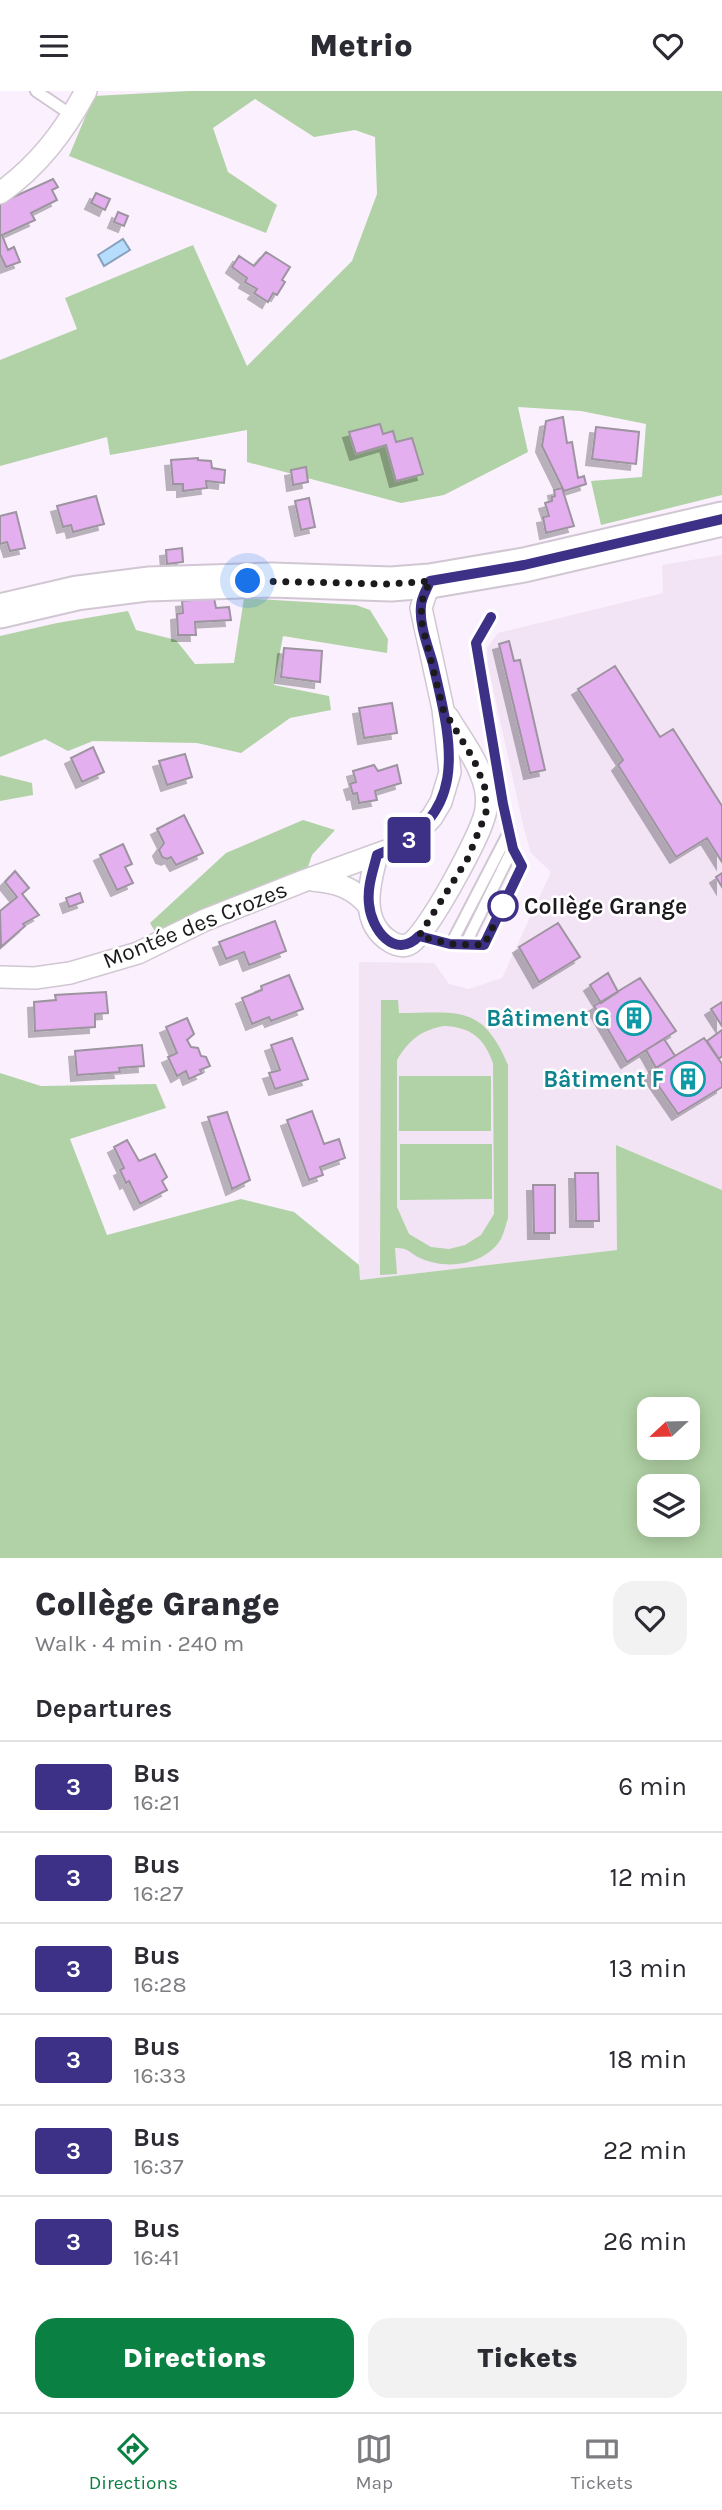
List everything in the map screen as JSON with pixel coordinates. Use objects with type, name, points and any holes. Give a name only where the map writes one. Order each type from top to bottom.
[{"type":"main road","points":[[0,611],[77,593],[148,584],[272,580],[391,584],[430,581],[524,565],[722,519]]},
{"type":"street","points":[[0,193],[34,165],[60,135],[86,91]]},
{"type":"street","name":"Montée des Crozes","points":[[0,978],[70,974],[138,953],[205,921],[407,841],[432,817],[441,802],[450,772],[443,709],[422,624],[421,608],[430,581]]},
{"type":"street","name":"Montée des Crozes","points":[[306,880],[343,885],[360,895],[369,906],[378,929],[398,946],[406,946],[419,936],[468,858],[486,813],[485,788],[474,760],[443,709]]},
{"type":"street","points":[[369,906],[368,887],[377,855]]},
{"type":"lane","points":[[36,91],[73,116]]},
{"type":"lane","points":[[419,936],[450,944],[484,945],[522,866],[513,849],[509,832],[476,643],[491,617]]},
{"type":"lane","points":[[450,944],[509,832]]},
{"type":"lane","points":[[465,944],[513,849]]},
{"type":"shaded area","points":[[722,555],[722,1190],[617,1145],[617,1250],[359,1280],[359,962],[434,963],[449,984],[469,989],[502,978],[551,872],[531,853],[524,829],[488,666],[487,648],[498,633],[663,593],[662,565]]},
{"type":"green space","points":[[188,91],[722,91],[722,495],[601,525],[591,481],[642,477],[646,424],[581,411],[518,407],[528,452],[444,495],[401,503],[247,462],[247,430],[110,455],[107,437],[0,466],[0,360],[77,329],[65,298],[193,245],[247,366],[352,261],[377,194],[375,137],[355,130],[314,137],[255,99],[213,128],[228,172],[277,205],[266,233],[69,156],[94,96]]},
{"type":"green space","points":[[244,598],[356,605],[370,610],[388,639],[387,653],[283,636],[274,685],[329,696],[331,710],[290,718],[241,753],[197,743],[93,741],[68,751],[45,739],[0,757],[0,636],[128,611],[136,630],[176,640],[195,664],[234,663]]},
{"type":"green space","points":[[0,775],[32,783],[33,795],[0,801]]},
{"type":"green space","points":[[303,820],[335,830],[312,855],[307,870],[157,935],[150,923],[226,853]]},
{"type":"green space","points":[[381,1000],[398,1000],[399,1013],[437,1012],[466,1016],[477,1021],[498,1045],[508,1065],[508,1218],[501,1239],[494,1248],[475,1260],[441,1264],[395,1248],[397,1274],[380,1275]],"holes":[[[444,1026],[469,1032],[481,1041],[493,1063],[494,1214],[481,1235],[465,1245],[449,1249],[431,1247],[409,1234],[397,1207],[397,1060],[406,1047],[422,1033]]]},
{"type":"green space","points":[[0,1073],[41,1086],[156,1084],[166,1108],[70,1139],[107,1235],[241,1199],[294,1212],[359,1265],[360,1280],[617,1250],[616,1145],[722,1190],[722,1558],[0,1558]]},
{"type":"green space","points":[[399,1076],[491,1076],[491,1131],[399,1131]]},
{"type":"green space","points":[[400,1144],[492,1144],[492,1199],[400,1200]]},
{"type":"water","points":[[123,239],[130,250],[104,266],[98,255]]},
{"type":"building","points":[[53,179],[58,187],[52,190],[57,200],[31,213],[35,220],[2,235],[8,250],[14,247],[20,262],[6,267],[0,254],[0,203]]},
{"type":"building","points":[[96,193],[110,199],[105,210],[91,203]]},
{"type":"building","points":[[118,212],[128,216],[124,226],[114,222]]},
{"type":"building","points":[[266,252],[290,267],[277,295],[273,293],[268,302],[254,293],[257,289],[245,282],[247,278],[232,267],[239,256],[254,266]]},
{"type":"building","points":[[563,417],[567,443],[572,442],[578,478],[584,476],[586,484],[564,491],[542,446],[546,421]]},
{"type":"building","points":[[380,424],[383,434],[393,431],[396,442],[412,438],[423,474],[396,481],[386,445],[356,454],[349,432]]},
{"type":"building","points":[[596,427],[639,432],[636,464],[592,459]]},
{"type":"building","points":[[198,458],[211,461],[212,468],[225,470],[224,483],[206,481],[207,488],[183,491],[183,484],[173,484],[171,460]]},
{"type":"building","points":[[306,467],[308,482],[293,485],[291,470]]},
{"type":"building","points":[[562,488],[574,526],[546,533],[543,517],[549,516],[545,503],[552,501],[554,490]]},
{"type":"building","points":[[96,496],[104,524],[73,532],[71,525],[63,527],[57,506]]},
{"type":"building","points":[[309,498],[315,527],[301,530],[295,501]]},
{"type":"building","points":[[16,512],[25,548],[10,551],[7,542],[0,544],[0,516]]},
{"type":"building","points":[[182,548],[183,562],[167,564],[166,550]]},
{"type":"building","points":[[214,598],[216,608],[229,607],[231,620],[195,622],[196,635],[178,635],[177,614],[183,613],[182,601]]},
{"type":"building","points":[[509,641],[514,661],[520,660],[545,770],[530,773],[499,644]]},
{"type":"building","points":[[284,648],[322,651],[320,682],[281,677]]},
{"type":"building","points":[[615,666],[660,737],[673,729],[722,806],[722,862],[707,838],[676,857],[618,765],[623,760],[578,689]]},
{"type":"building","points":[[392,703],[397,733],[364,738],[359,708]]},
{"type":"building","points":[[93,747],[104,772],[82,782],[71,758]]},
{"type":"building","points":[[185,754],[192,777],[167,785],[159,761]]},
{"type":"building","points":[[374,765],[378,771],[397,765],[401,783],[375,791],[377,800],[359,803],[357,793],[353,794],[350,784],[356,782],[353,771]]},
{"type":"building","points":[[184,815],[203,853],[176,865],[171,857],[162,857],[159,850],[164,843],[157,829]]},
{"type":"building","points":[[123,844],[132,864],[125,867],[133,883],[117,890],[100,855]]},
{"type":"building","points":[[15,871],[29,888],[22,894],[39,915],[23,924],[25,926],[1,947],[0,911],[17,897],[5,882]]},
{"type":"building","points":[[722,873],[722,887],[716,877]]},
{"type":"building","points":[[80,893],[83,902],[69,907],[66,898]]},
{"type":"building","points":[[275,921],[286,951],[249,965],[244,952],[226,959],[219,942]]},
{"type":"building","points":[[558,923],[580,957],[539,982],[519,947]]},
{"type":"building","points":[[608,973],[618,992],[601,1003],[590,985]]},
{"type":"building","points":[[289,975],[303,1009],[271,1021],[269,1017],[252,1024],[242,998],[262,990],[261,986]]},
{"type":"building","name":"Bâtiment G","points":[[640,978],[676,1031],[627,1062],[594,1006]]},
{"type":"building","points":[[106,992],[108,1013],[95,1014],[95,1027],[35,1031],[34,1002],[56,1000],[55,995]]},
{"type":"building","points":[[722,1002],[722,1026],[711,1009]]},
{"type":"building","points":[[187,1018],[194,1034],[187,1040],[191,1047],[198,1048],[201,1056],[206,1057],[210,1066],[189,1079],[186,1071],[177,1076],[168,1057],[177,1053],[166,1027]]},
{"type":"building","points":[[722,1030],[722,1056],[719,1059],[707,1041]]},
{"type":"building","points":[[292,1038],[308,1079],[275,1089],[269,1073],[280,1070],[271,1045]]},
{"type":"building","name":"Bâtiment F","points":[[704,1038],[722,1064],[722,1087],[678,1114],[649,1072]]},
{"type":"building","points":[[664,1039],[675,1056],[656,1068],[646,1050]]},
{"type":"building","points":[[142,1045],[144,1066],[119,1068],[120,1072],[77,1075],[75,1051]]},
{"type":"building","points":[[312,1111],[324,1144],[339,1139],[345,1158],[320,1167],[323,1175],[309,1180],[287,1120]]},
{"type":"building","points":[[227,1112],[250,1180],[232,1189],[208,1117]]},
{"type":"building","points":[[127,1140],[139,1161],[155,1154],[167,1177],[162,1181],[167,1190],[140,1204],[129,1181],[126,1183],[120,1170],[124,1168],[114,1147]]},
{"type":"building","points":[[575,1173],[598,1173],[599,1221],[576,1221]]},
{"type":"building","points":[[533,1185],[555,1185],[555,1233],[534,1233]]},
{"type":"bus line","name":"3","points":[[491,617],[476,643],[503,804],[513,849],[522,866],[484,945],[450,944],[419,936],[406,946],[398,946],[383,936],[369,906],[368,887],[377,855],[407,841],[432,817],[441,802],[450,772],[443,709],[422,624],[421,603],[430,581],[524,565],[722,519]]},
{"type":"place","name":"Collège Grange","points":[[503,906]]},
{"type":"place","name":"Bâtiment G","points":[[634,1018]]},
{"type":"place","name":"Bâtiment F","points":[[688,1079]]},
{"type":"route","points":[[248,581],[391,584],[430,581],[421,603],[422,624],[443,709],[474,760],[485,788],[486,813],[468,858],[419,936],[450,944],[484,945],[503,906]]}]
